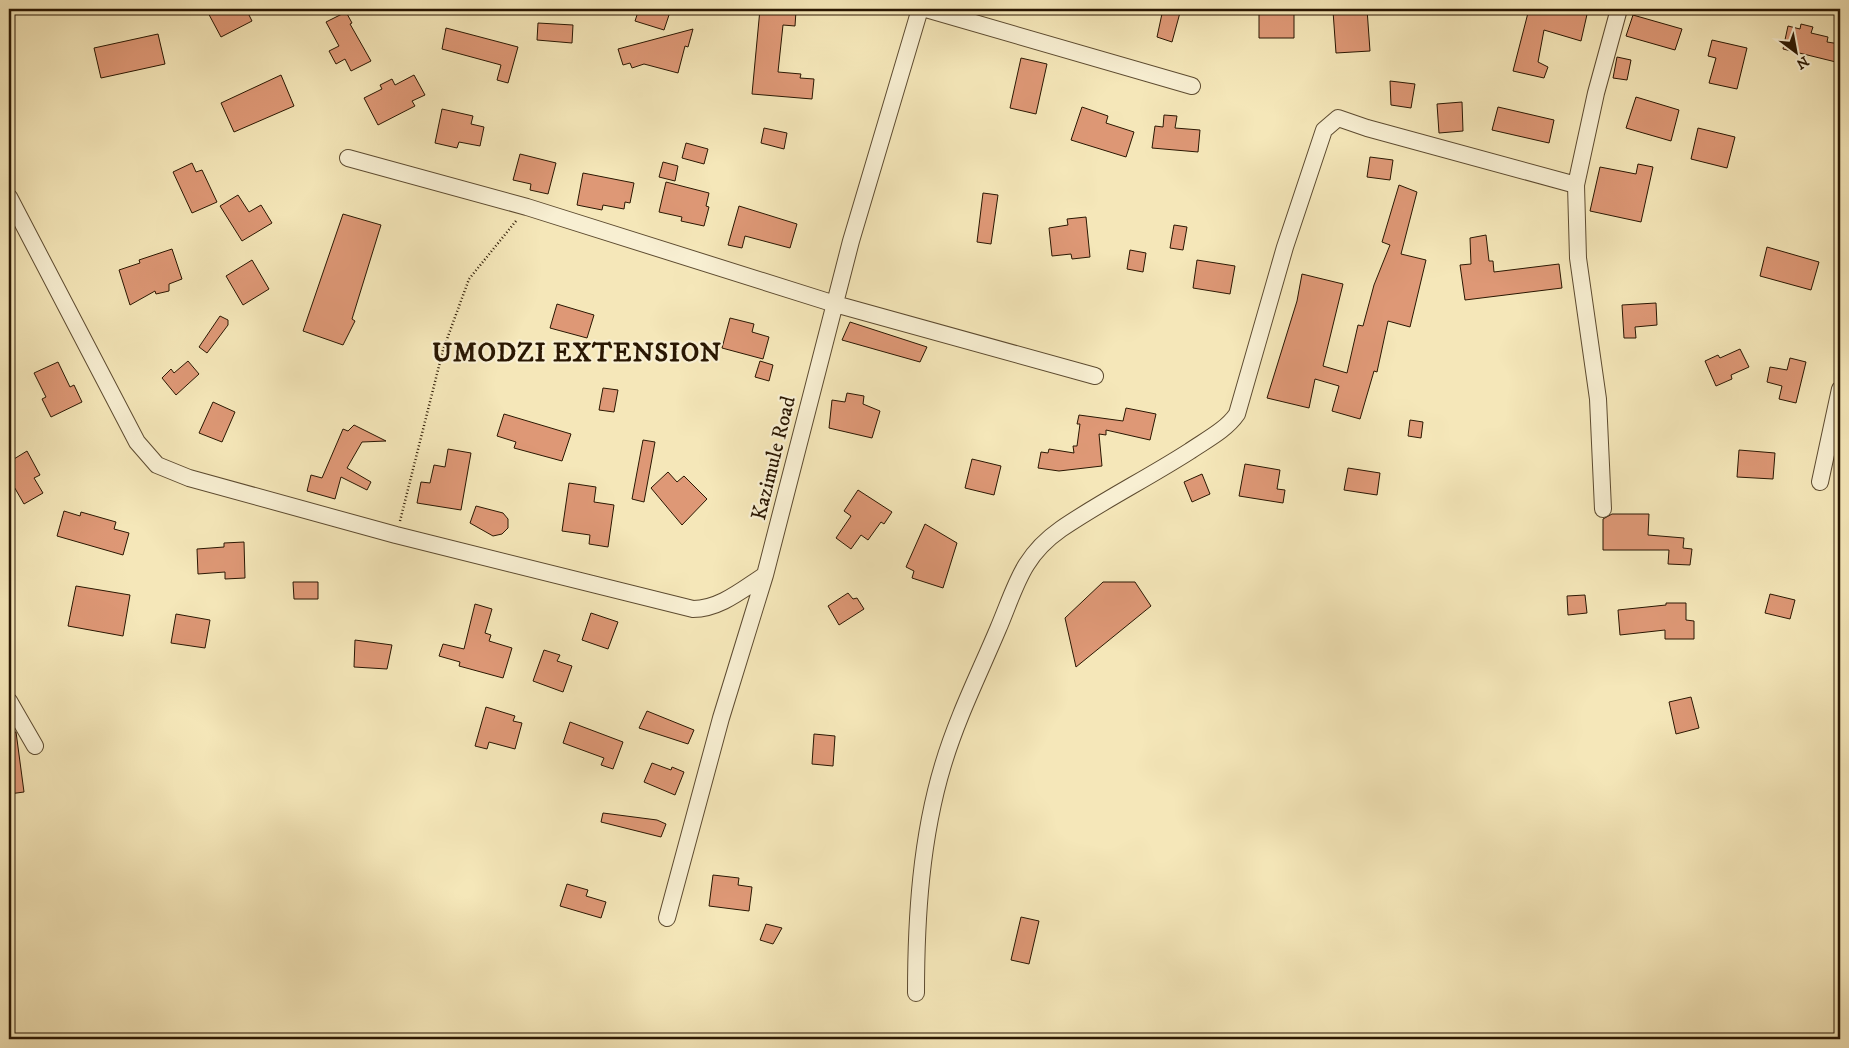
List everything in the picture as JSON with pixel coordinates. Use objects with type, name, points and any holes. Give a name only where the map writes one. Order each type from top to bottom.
[{"type":"street","name":"Kazimule Road","points":[[667,918],[721,718],[765,575],[850,241],[920,9]]},
{"type":"street","points":[[926,9],[1192,86]]},
{"type":"street","points":[[1603,509],[1598,399],[1578,258],[1576,185],[1596,93],[1619,9]]},
{"type":"street","points":[[916,993],[916,957],[925,838],[943,765],[968,694],[1022,570],[1036,549],[1061,529],[1198,446],[1232,422],[1238,414],[1284,247],[1324,130],[1338,118],[1576,185]]},
{"type":"street","points":[[348,158],[527,207],[835,304],[1096,376]]},
{"type":"street","points":[[9,197],[137,442],[157,465],[189,478],[396,535],[693,609],[706,609],[722,602],[765,575]]},
{"type":"street","points":[[1820,482],[1840,389]]},
{"type":"street","points":[[9,701],[35,746]]},
{"type":"path","points":[[396,535],[443,350],[469,279],[527,207]]},
{"type":"building","points":[[206,9],[246,9],[252,21],[221,37]]},
{"type":"building","points":[[639,9],[671,9],[664,30],[635,21]]},
{"type":"building","points":[[760,9],[796,11],[795,26],[783,25],[778,72],[801,74],[800,78],[814,79],[812,99],[752,94]]},
{"type":"building","points":[[1163,9],[1181,9],[1172,42],[1157,37]]},
{"type":"building","points":[[1367,9],[1370,51],[1336,53],[1333,11]]},
{"type":"building","points":[[1529,9],[1588,10],[1581,41],[1544,30],[1538,62],[1548,67],[1544,78],[1513,71]]},
{"type":"building","points":[[1294,10],[1294,38],[1259,38],[1259,11]]},
{"type":"building","points":[[346,12],[352,23],[350,24],[371,61],[351,71],[345,59],[336,64],[329,51],[339,46],[326,22]]},
{"type":"building","points":[[1633,15],[1682,29],[1675,50],[1626,36]]},
{"type":"building","points":[[538,23],[573,25],[572,43],[537,40]]},
{"type":"building","points":[[1801,24],[1813,27],[1811,33],[1828,37],[1827,42],[1840,44],[1840,63],[1783,49],[1788,26],[1800,29]]},
{"type":"building","points":[[446,28],[518,47],[508,83],[497,80],[501,65],[442,49]]},
{"type":"building","points":[[693,29],[688,47],[685,46],[678,73],[644,64],[632,68],[630,63],[623,65],[618,49]]},
{"type":"building","points":[[158,34],[165,64],[101,78],[94,48]]},
{"type":"building","points":[[1712,40],[1747,48],[1737,89],[1709,83],[1716,58],[1708,56]]},
{"type":"building","points":[[1617,57],[1631,60],[1627,80],[1613,78]]},
{"type":"building","points":[[1021,58],[1047,64],[1036,114],[1010,108]]},
{"type":"building","points":[[281,75],[294,106],[234,132],[221,103]]},
{"type":"building","points":[[414,75],[425,95],[412,101],[415,106],[378,125],[364,98],[382,89],[380,85],[392,79],[395,85]]},
{"type":"building","points":[[1390,81],[1415,84],[1411,108],[1391,105]]},
{"type":"building","points":[[1636,97],[1679,110],[1671,141],[1626,128]]},
{"type":"building","points":[[1462,102],[1463,131],[1439,133],[1437,104]]},
{"type":"building","points":[[1082,107],[1108,116],[1106,123],[1134,132],[1126,157],[1071,140]]},
{"type":"building","points":[[1498,107],[1554,120],[1549,143],[1492,130]]},
{"type":"building","points":[[442,109],[473,116],[471,124],[484,127],[480,146],[459,142],[457,148],[435,143]]},
{"type":"building","points":[[1164,115],[1177,116],[1175,128],[1200,130],[1198,152],[1152,148],[1155,126],[1163,127]]},
{"type":"building","points":[[764,128],[787,133],[784,149],[761,143]]},
{"type":"building","points":[[1698,128],[1735,137],[1727,168],[1691,159]]},
{"type":"building","points":[[686,143],[708,149],[704,164],[682,158]]},
{"type":"building","points":[[520,154],[556,163],[548,194],[530,190],[531,184],[513,180]]},
{"type":"building","points":[[1370,157],[1393,160],[1390,180],[1367,177]]},
{"type":"building","points":[[663,162],[678,166],[675,181],[659,177]]},
{"type":"building","points":[[192,163],[196,172],[202,170],[217,202],[192,213],[173,172]]},
{"type":"building","points":[[1638,164],[1653,167],[1641,222],[1590,211],[1600,167],[1636,174]]},
{"type":"building","points":[[583,173],[634,183],[630,203],[625,202],[624,209],[603,205],[602,210],[577,205]]},
{"type":"building","points":[[666,182],[709,193],[706,206],[709,207],[704,226],[681,221],[682,217],[659,212]]},
{"type":"building","points":[[1399,185],[1417,192],[1401,254],[1426,260],[1410,327],[1388,321],[1377,372],[1374,371],[1360,419],[1332,411],[1339,386],[1315,379],[1309,408],[1267,398],[1297,301],[1302,274],[1343,284],[1323,366],[1347,373],[1358,325],[1363,326],[1374,285],[1390,245],[1382,242]]},
{"type":"building","points":[[983,193],[998,195],[991,244],[977,242]]},
{"type":"building","points":[[238,195],[249,212],[261,205],[272,223],[242,241],[220,206]]},
{"type":"building","points":[[739,206],[797,224],[790,248],[745,236],[742,248],[728,245]]},
{"type":"building","points":[[343,214],[381,225],[352,319],[355,321],[343,345],[303,331]]},
{"type":"building","points":[[1086,217],[1090,257],[1072,259],[1071,254],[1052,256],[1049,228],[1068,225],[1067,219]]},
{"type":"building","points":[[1174,225],[1187,227],[1183,250],[1170,248]]},
{"type":"building","points":[[1486,235],[1489,261],[1493,261],[1494,272],[1559,264],[1562,288],[1465,300],[1460,265],[1471,264],[1470,238]]},
{"type":"building","points":[[1767,247],[1819,262],[1811,290],[1760,276]]},
{"type":"building","points":[[172,249],[182,279],[169,284],[169,291],[156,294],[155,291],[130,305],[119,270],[140,263],[139,260]]},
{"type":"building","points":[[1130,250],[1146,253],[1143,272],[1127,269]]},
{"type":"building","points":[[252,260],[269,289],[243,305],[226,276]]},
{"type":"building","points":[[1197,260],[1235,266],[1230,294],[1193,288]]},
{"type":"building","points":[[1656,303],[1657,325],[1635,327],[1636,338],[1624,338],[1622,305]]},
{"type":"building","points":[[557,304],[594,315],[587,338],[550,328]]},
{"type":"building","points":[[220,316],[228,320],[228,325],[207,353],[199,347]]},
{"type":"building","points":[[730,318],[754,324],[752,332],[769,337],[763,359],[722,348]]},
{"type":"building","points":[[850,322],[927,347],[920,362],[842,340]]},
{"type":"building","points":[[1740,349],[1749,367],[1731,375],[1732,379],[1716,386],[1705,361],[1718,355],[1720,358]]},
{"type":"building","points":[[1790,358],[1806,362],[1796,403],[1779,399],[1782,386],[1767,382],[1770,367],[1787,370]]},
{"type":"building","points":[[188,361],[199,374],[176,395],[162,378],[171,369],[174,373]]},
{"type":"building","points":[[760,361],[773,365],[769,381],[755,377]]},
{"type":"building","points":[[58,362],[70,387],[74,385],[82,402],[51,417],[42,399],[46,397],[34,373]]},
{"type":"building","points":[[603,388],[618,390],[614,412],[599,410]]},
{"type":"building","points":[[847,393],[864,396],[863,404],[880,411],[872,438],[829,428],[832,400],[845,402]]},
{"type":"building","points":[[213,402],[235,412],[222,442],[199,433]]},
{"type":"building","points":[[1126,408],[1156,414],[1150,440],[1106,430],[1106,435],[1099,434],[1102,466],[1059,471],[1038,468],[1041,452],[1048,453],[1049,449],[1074,453],[1073,446],[1077,446],[1080,424],[1077,424],[1079,415],[1123,421]]},
{"type":"building","points":[[504,414],[571,434],[562,461],[514,448],[516,442],[497,436]]},
{"type":"building","points":[[1410,420],[1423,422],[1421,438],[1408,436]]},
{"type":"building","points":[[354,425],[386,441],[362,442],[347,468],[371,482],[367,490],[341,477],[335,499],[307,491],[311,475],[322,478],[343,429],[348,431]]},
{"type":"building","points":[[643,440],[655,442],[644,502],[632,499]]},
{"type":"building","points":[[448,449],[471,453],[461,510],[417,503],[421,482],[430,483],[434,465],[445,467]]},
{"type":"building","points":[[1739,450],[1775,453],[1773,479],[1737,477]]},
{"type":"building","points":[[27,451],[40,475],[34,478],[43,493],[24,504],[9,478],[9,462]]},
{"type":"building","points":[[972,459],[1001,466],[994,495],[965,488]]},
{"type":"building","points":[[1245,464],[1280,470],[1277,489],[1285,490],[1283,503],[1239,496]]},
{"type":"building","points":[[1348,468],[1380,473],[1377,495],[1344,490]]},
{"type":"building","points":[[668,472],[677,482],[684,476],[707,499],[682,525],[651,488]]},
{"type":"building","points":[[1202,474],[1210,494],[1192,502],[1184,482]]},
{"type":"building","points":[[569,483],[596,487],[594,502],[614,505],[608,547],[589,544],[590,535],[562,531]]},
{"type":"building","points":[[858,490],[892,512],[884,524],[881,522],[868,540],[861,535],[851,549],[836,538],[851,516],[844,511]]},
{"type":"building","points":[[476,506],[503,513],[508,519],[508,528],[502,534],[493,536],[470,523]]},
{"type":"building","points":[[64,511],[80,516],[81,512],[116,522],[114,529],[129,533],[123,555],[57,536]]},
{"type":"building","points":[[1612,514],[1649,514],[1648,535],[1684,538],[1683,548],[1692,549],[1690,565],[1668,564],[1669,550],[1603,550],[1603,519]]},
{"type":"building","points":[[925,524],[957,543],[943,588],[912,578],[914,571],[906,567]]},
{"type":"building","points":[[244,542],[245,578],[225,579],[225,572],[198,574],[197,549],[224,547],[224,543]]},
{"type":"building","points":[[293,582],[318,582],[318,599],[294,599]]},
{"type":"building","points":[[1103,582],[1135,582],[1151,606],[1076,667],[1065,618]]},
{"type":"building","points":[[76,586],[130,595],[123,636],[68,626]]},
{"type":"building","points":[[848,593],[853,599],[857,598],[864,609],[839,625],[828,606]]},
{"type":"building","points":[[1770,594],[1795,600],[1790,619],[1765,613]]},
{"type":"building","points":[[1585,595],[1587,613],[1568,615],[1567,596]]},
{"type":"building","points":[[1666,603],[1686,603],[1686,620],[1694,621],[1694,639],[1665,639],[1665,630],[1620,635],[1618,610],[1666,605]]},
{"type":"building","points":[[475,604],[492,609],[485,633],[491,635],[489,641],[512,648],[503,678],[459,666],[460,662],[439,656],[443,644],[464,649]]},
{"type":"building","points":[[591,613],[618,622],[608,649],[582,640]]},
{"type":"building","points":[[176,614],[210,620],[205,648],[171,643]]},
{"type":"building","points":[[355,640],[392,645],[387,669],[354,667]]},
{"type":"building","points":[[544,650],[560,655],[557,661],[572,666],[563,692],[533,681]]},
{"type":"building","points":[[1691,697],[1699,728],[1676,734],[1669,702]]},
{"type":"building","points":[[486,707],[515,716],[513,721],[522,723],[515,749],[489,742],[487,749],[475,746]]},
{"type":"building","points":[[647,711],[694,730],[688,744],[639,728]]},
{"type":"building","points":[[570,722],[623,742],[613,769],[601,765],[604,758],[563,743]]},
{"type":"building","points":[[16,732],[24,792],[9,794],[9,733]]},
{"type":"building","points":[[814,734],[835,736],[833,766],[812,764]]},
{"type":"building","points":[[652,763],[671,770],[672,767],[684,772],[675,795],[644,782]]},
{"type":"building","points":[[603,813],[657,820],[666,824],[661,837],[601,822]]},
{"type":"building","points":[[713,875],[739,878],[738,885],[752,887],[749,911],[709,906]]},
{"type":"building","points":[[567,884],[588,890],[586,896],[606,902],[601,918],[560,906]]},
{"type":"building","points":[[1021,917],[1039,921],[1029,964],[1011,960]]},
{"type":"building","points":[[766,924],[782,928],[773,944],[760,940]]},
{"type":"district","name":"UMODZI EXTENSION","points":[[577,352]]}]
